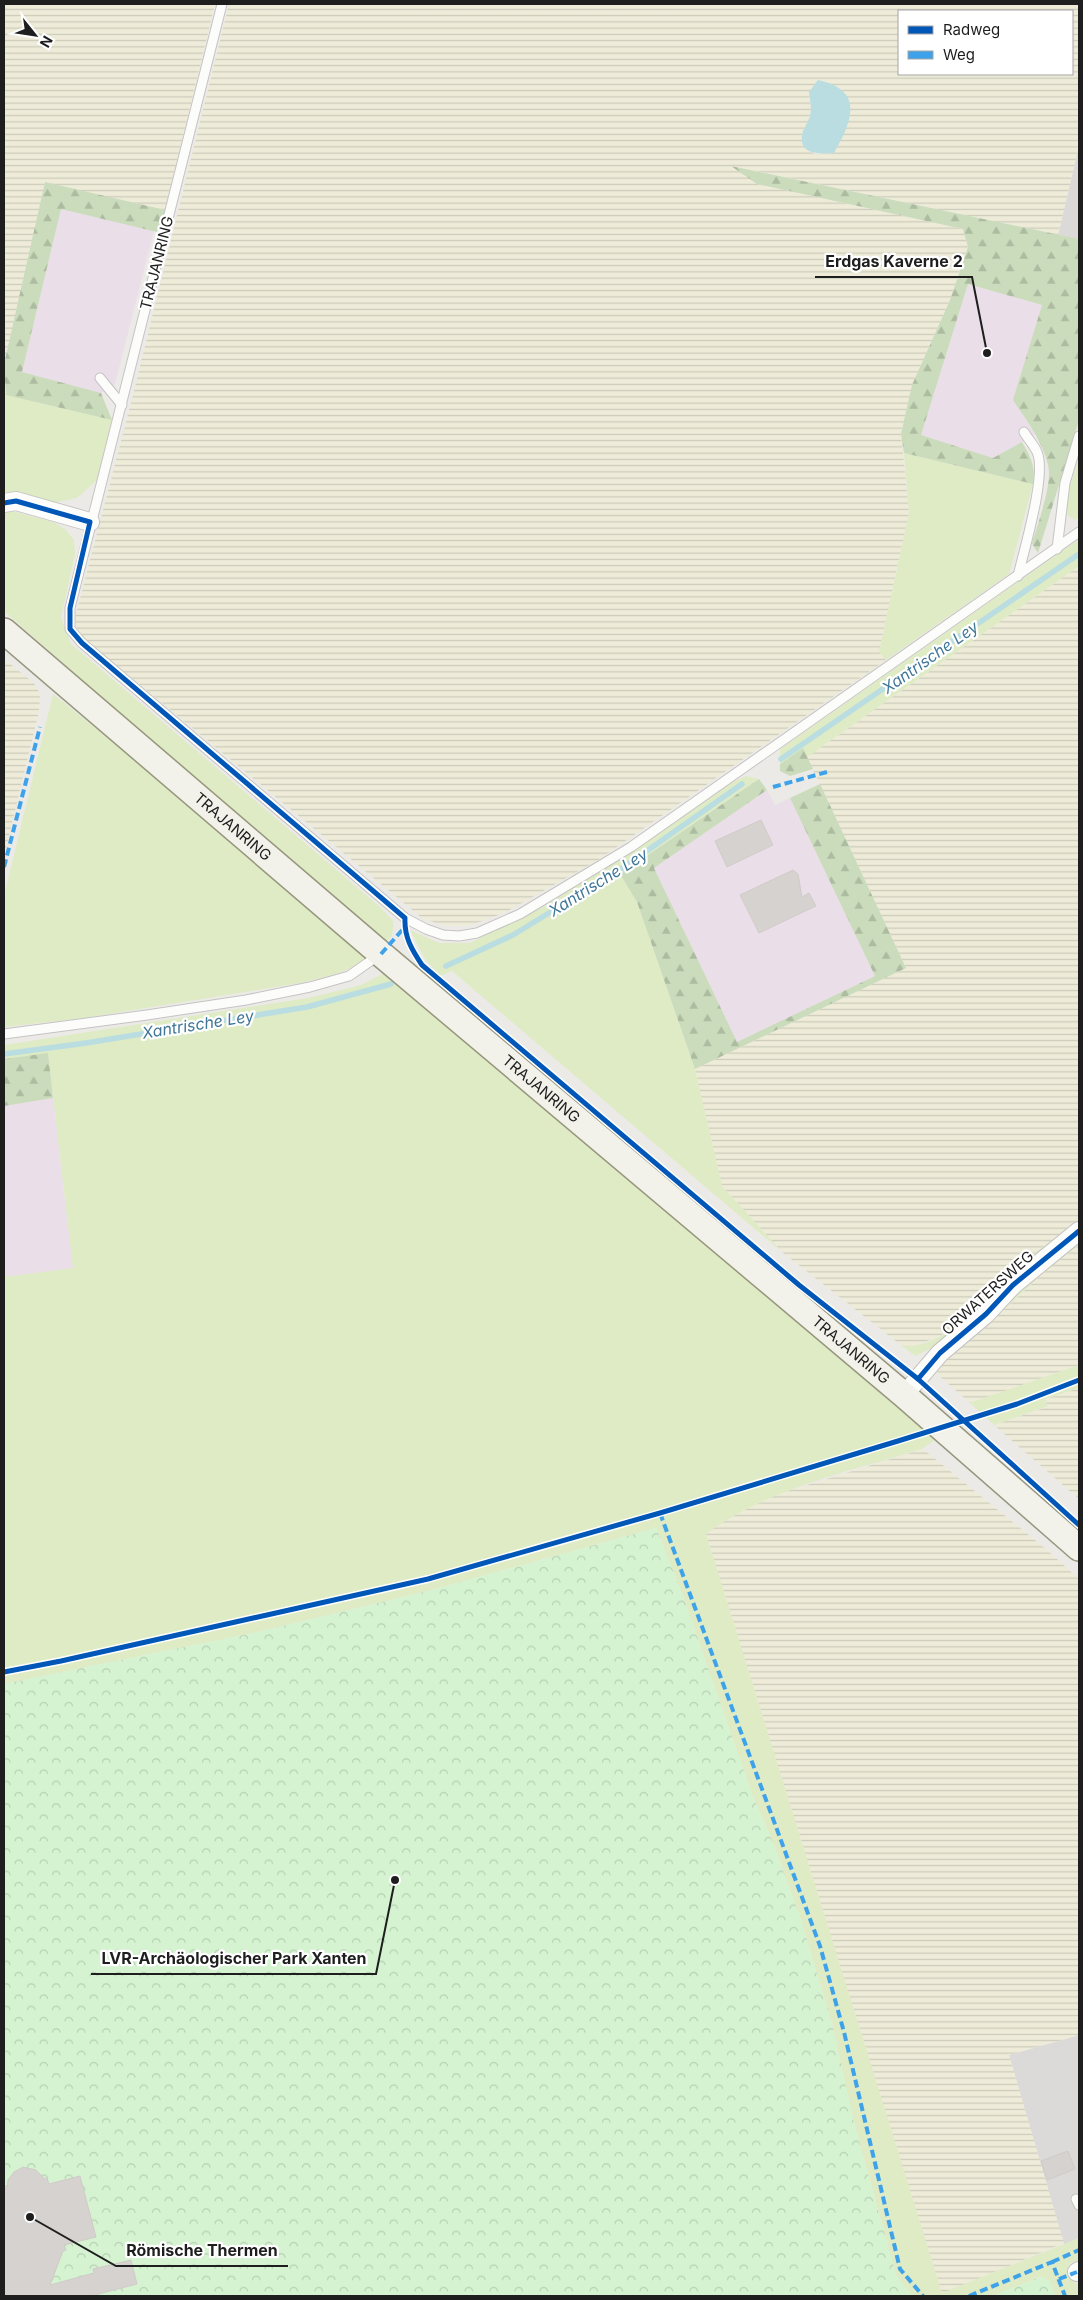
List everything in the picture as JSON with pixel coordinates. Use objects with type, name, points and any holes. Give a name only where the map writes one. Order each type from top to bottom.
[{"type":"main road","name":"TRAJANRING","points":[[4,631],[381,954],[904,1395],[1079,1548]]},
{"type":"street","points":[[4,502],[16,502],[90,522]]},
{"type":"street","name":"ORWATERSWEG","points":[[904,1395],[940,1353],[986,1314],[1013,1285],[1079,1231]]},
{"type":"lane","name":"TRAJANRING","points":[[222,4],[122,405],[90,522],[70,608],[70,628],[82,643],[405,918],[426,930],[443,935],[478,933],[520,914],[631,847],[1079,532]]},
{"type":"lane","points":[[100,378],[122,405]]},
{"type":"lane","points":[[1018,576],[1040,468],[1037,452],[1024,432]]},
{"type":"lane","points":[[1056,549],[1065,483],[1079,436]]},
{"type":"lane","points":[[4,1034],[246,1000],[310,987],[349,976],[381,954]]},
{"type":"shaded area","points":[[4,4],[215,4],[165,210],[45,183],[4,364]]},
{"type":"shaded area","points":[[229,4],[1079,4],[1079,146],[1058,235],[732,166],[757,184],[963,229],[968,246],[950,300],[912,385],[901,434],[909,513],[879,651],[886,660],[598,860],[504,913],[468,926],[444,926],[422,918],[86,640],[76,627],[75,618],[132,399]],"holes":[[[809,92],[834,153],[814,154],[802,134],[809,119],[811,109]]]},
{"type":"shaded area","points":[[1079,146],[1079,239],[1058,235]]},
{"type":"shaded area","points":[[61,209],[154,231],[115,384],[101,393],[22,372]]},
{"type":"shaded area","points":[[968,284],[1042,305],[1014,400],[1035,435],[993,458],[921,435]]},
{"type":"shaded area","points":[[1079,566],[1079,1221],[1036,1252],[970,1311],[963,1322],[940,1336],[911,1347],[902,1346],[782,1252],[722,1186],[695,1069],[906,968],[807,757]]},
{"type":"shaded area","points":[[4,659],[34,683],[40,694],[39,711],[4,856]]},
{"type":"shaded area","points":[[767,790],[775,805],[790,798],[875,976],[737,1042],[654,868]]},
{"type":"shaded area","points":[[53,1098],[73,1269],[4,1277],[4,1106]]},
{"type":"shaded area","points":[[1079,1245],[1079,1365],[970,1403],[937,1374],[942,1362],[978,1333],[1049,1268]]},
{"type":"shaded area","points":[[1079,1388],[1079,1499],[994,1425],[1047,1407],[1045,1399]]},
{"type":"shaded area","points":[[923,1449],[1046,1549],[1079,1579],[1079,2035],[1009,2055],[1064,2243],[942,2294],[706,1534],[726,1519],[775,1495]]},
{"type":"shaded area","points":[[1079,2035],[1079,2238],[1064,2245],[1009,2055]]},
{"type":"green space","points":[[731,166],[1079,239],[1079,420],[1038,553],[1032,544],[1046,493],[1049,473],[1048,465],[1038,440],[1013,400],[1042,305],[968,284],[921,435],[993,458],[1022,442],[1032,463],[1034,473],[1033,484],[904,453],[901,434],[912,385],[950,300],[968,247],[963,229],[757,184]]},
{"type":"green space","points":[[45,182],[165,210],[157,232],[61,209],[22,372],[101,393],[112,420],[6,395],[4,364]]},
{"type":"green space","points":[[4,382],[6,395],[112,420],[97,480],[77,498],[52,503],[23,494],[4,492]]},
{"type":"green space","points":[[904,453],[1033,484],[1009,574],[886,660],[879,652],[909,513]]},
{"type":"green space","points":[[1079,457],[1079,517],[1075,520],[1067,515],[1064,506]]},
{"type":"green space","points":[[4,509],[53,522],[65,529],[74,540],[75,554],[61,617],[71,644],[380,907],[394,922],[392,936],[383,944],[4,611]]},
{"type":"green space","points":[[1079,539],[1079,566],[807,757],[803,749],[780,764],[780,749]]},
{"type":"green space","points":[[53,694],[154,775],[370,955],[345,970],[300,983],[84,1018],[4,1027],[4,896]]},
{"type":"green space","points":[[803,748],[813,769],[790,776],[780,771],[780,764]]},
{"type":"green space","points":[[746,776],[759,779],[620,874],[637,902],[695,1069],[722,1186],[782,1252],[452,971],[440,976],[425,959],[410,930],[439,943],[470,943],[545,906],[609,866],[733,782]]},
{"type":"green space","points":[[759,779],[767,790],[654,868],[737,1042],[875,976],[790,798],[820,784],[906,968],[695,1069],[637,902],[620,874]]},
{"type":"green space","points":[[388,971],[935,1440],[922,1449],[782,1493],[730,1518],[706,1534],[942,2293],[1079,2238],[1079,2260],[1069,2264],[1075,2284],[1079,2282],[1079,2296],[1055,2296],[1049,2280],[1040,2277],[992,2296],[912,2296],[896,2275],[855,2127],[832,2024],[801,1920],[772,1840],[753,1797],[683,1596],[656,1528],[428,1591],[262,1631],[4,1684],[4,1277],[73,1268],[48,1054],[4,1059],[4,1045],[308,998],[361,985]]},
{"type":"green space","points":[[48,1053],[53,1098],[4,1106],[4,1059]]},
{"type":"green space","points":[[1079,1221],[1079,1226],[949,1340],[915,1356],[902,1346],[911,1346],[931,1341],[949,1331],[1036,1252]]},
{"type":"green space","points":[[1079,1238],[1079,1245],[1049,1268],[978,1333],[992,1313]]},
{"type":"green space","points":[[1079,1365],[1079,1388],[1045,1399],[1048,1406],[994,1425],[970,1403]]},
{"type":"green space","points":[[656,1528],[683,1596],[753,1797],[772,1840],[801,1920],[832,2024],[855,2127],[896,2275],[912,2296],[4,2296],[4,1684],[262,1631],[428,1591]]},
{"type":"green space","points":[[1040,2277],[1049,2280],[1055,2296],[992,2296]]},
{"type":"water","points":[[818,80],[843,91],[848,99],[849,119],[846,130],[834,153],[812,152],[807,150],[802,142],[802,135],[811,113],[809,92]]},
{"type":"building","points":[[761,820],[773,845],[727,867],[715,841]]},
{"type":"building","points":[[793,870],[798,874],[802,897],[809,893],[816,906],[759,933],[740,895]]},
{"type":"building","points":[[1068,2151],[1075,2169],[1047,2180],[1041,2161]]},
{"type":"building","points":[[23,2167],[36,2170],[45,2179],[47,2178],[49,2184],[80,2176],[96,2237],[64,2245],[66,2250],[63,2251],[50,2285],[94,2273],[93,2269],[131,2260],[137,2284],[91,2296],[4,2296],[4,2189],[7,2188],[8,2180],[14,2172]]},
{"type":"waterway","name":"Xantrische Ley","points":[[781,759],[1079,554]]},
{"type":"waterway","name":"Xantrische Ley","points":[[446,966],[513,935],[624,867],[742,784]]},
{"type":"waterway","name":"Xantrische Ley","points":[[4,1054],[86,1043],[307,1007],[391,984]]},
{"type":"marked path","points":[[4,867],[40,727]]},
{"type":"marked path","points":[[773,787],[827,772]]},
{"type":"marked path","points":[[381,954],[404,928]]},
{"type":"marked path","points":[[660,1513],[820,1946],[844,2032],[900,2269],[923,2296]]},
{"type":"marked path","points":[[1052,2262],[1079,2250]]},
{"type":"marked path","points":[[969,2296],[1052,2262],[1065,2296]]},
{"type":"marked path","points":[[1059,2279],[1077,2272]]},
{"type":"cycle path","points":[[4,503],[16,501],[90,522],[70,608],[70,629],[82,643],[405,918],[409,943],[422,965],[799,1285],[918,1379],[1079,1525]]},
{"type":"cycle path","points":[[918,1379],[940,1353],[986,1314],[1013,1285],[1079,1231]]},
{"type":"cycle path","points":[[4,1672],[428,1579],[660,1513],[898,1441],[1017,1404],[1079,1380]]},
{"type":"place","name":"Erdgas Kaverne 2","points":[[987,353]]},
{"type":"place","name":"LVR-Archäologischer Park Xanten","points":[[395,1880]]},
{"type":"place","name":"Römische Thermen","points":[[30,2217]]}]
